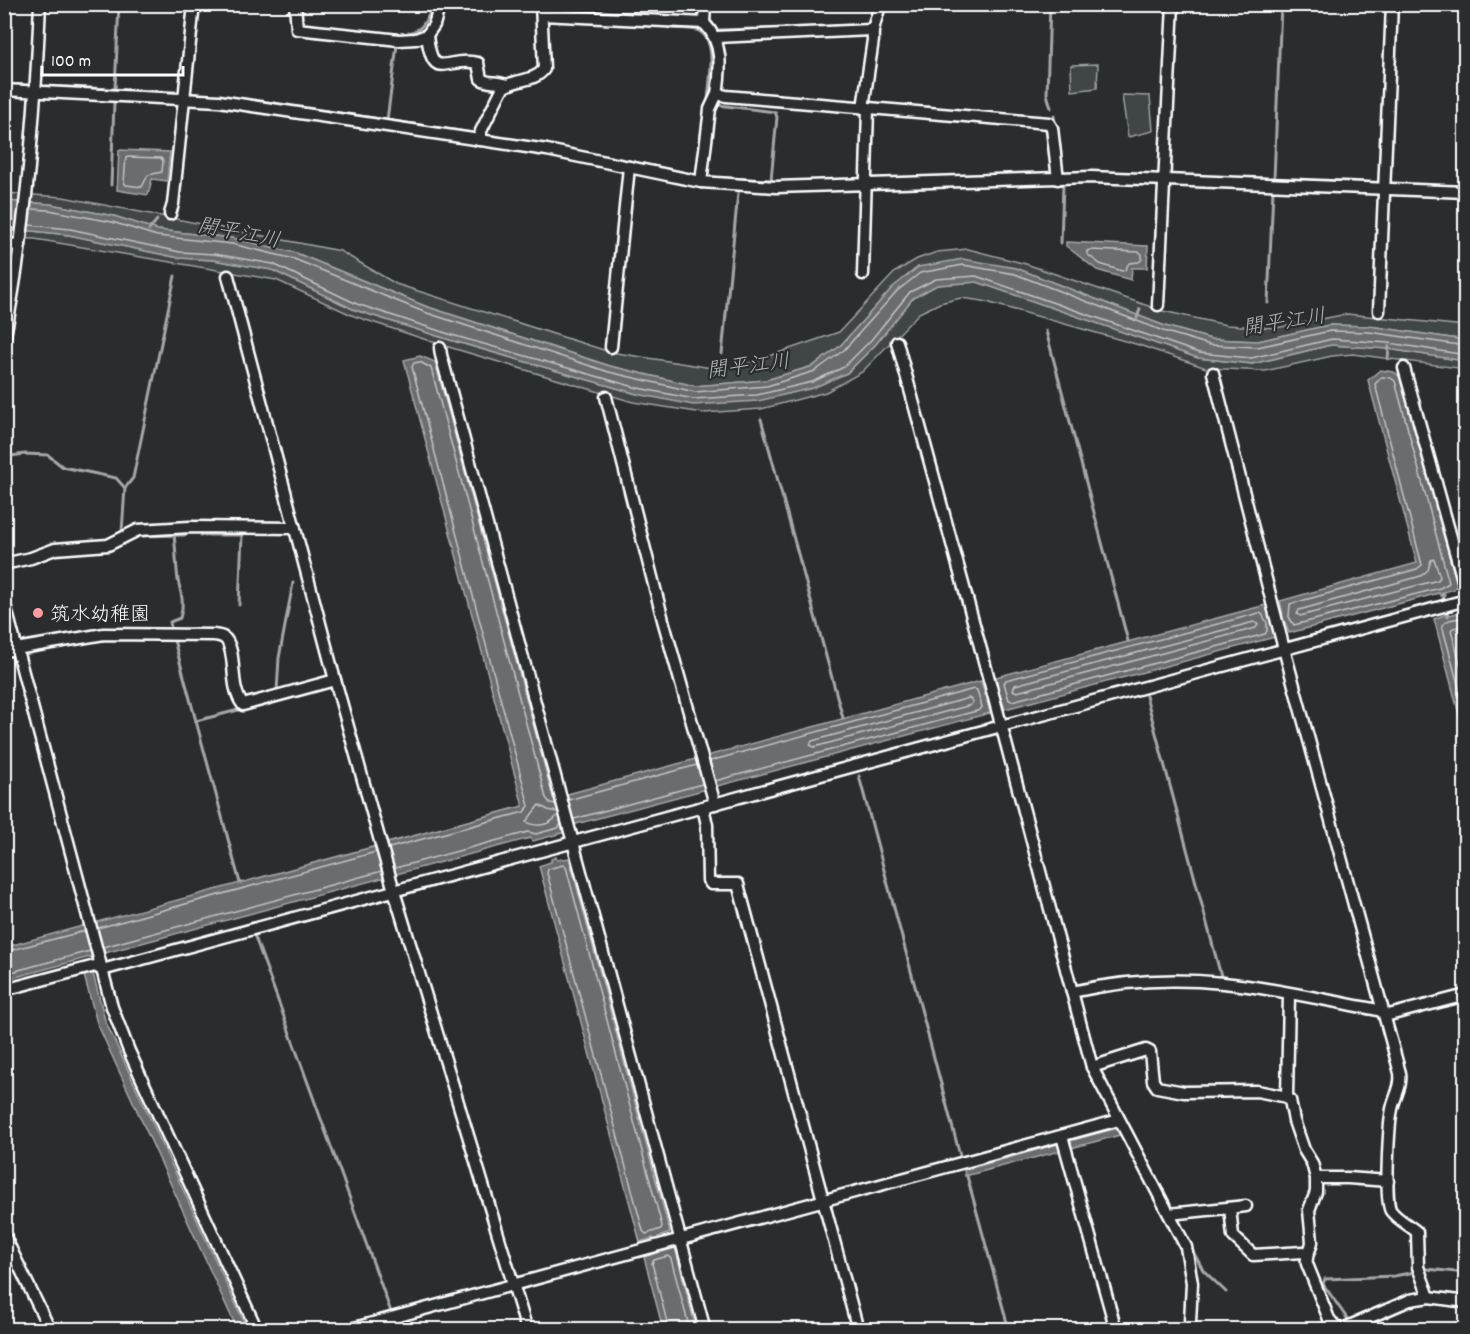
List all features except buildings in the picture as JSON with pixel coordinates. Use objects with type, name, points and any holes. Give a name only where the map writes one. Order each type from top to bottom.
[{"type":"street","points":[[4,341],[27,194],[36,91],[40,4]]},
{"type":"street","points":[[170,213],[173,204],[194,4]]},
{"type":"street","points":[[295,4],[297,29],[399,40],[416,39],[427,34],[434,25],[440,4]]},
{"type":"street","points":[[701,182],[710,109],[717,94],[719,68],[716,37],[704,23],[705,4]]},
{"type":"street","points":[[863,274],[866,184],[865,108],[873,40],[871,30],[878,16],[880,4]]},
{"type":"street","points":[[1158,305],[1173,4]]},
{"type":"street","points":[[1379,311],[1392,4]]},
{"type":"street","points":[[427,34],[429,55],[432,60],[439,64],[478,63],[484,82],[500,82],[506,85],[525,81],[542,73],[544,69],[541,10],[704,23]]},
{"type":"street","points":[[716,37],[871,30]]},
{"type":"street","points":[[479,140],[506,85]]},
{"type":"street","points":[[4,90],[219,101],[547,150],[701,182],[776,186],[1091,177],[1466,192]]},
{"type":"street","points":[[717,94],[763,101],[1049,123],[1052,128],[1058,179]]},
{"type":"street","points":[[611,347],[628,167]]},
{"type":"street","points":[[4,244],[21,242]]},
{"type":"street","points":[[228,276],[380,842],[527,1329]]},
{"type":"street","points":[[897,342],[1092,1066],[1186,1247],[1190,1259],[1192,1283],[1188,1329]]},
{"type":"street","points":[[440,348],[705,1329]]},
{"type":"street","points":[[1404,368],[1466,591]]},
{"type":"street","points":[[1213,373],[1284,649],[1385,1013],[1401,1082],[1390,1121],[1388,1205],[1417,1232],[1418,1267],[1429,1297]]},
{"type":"street","points":[[606,397],[663,620],[715,804]]},
{"type":"street","points":[[4,564],[31,558],[55,549],[108,545],[134,530],[190,527],[295,528]]},
{"type":"street","points":[[4,990],[95,966],[102,969],[1466,600]]},
{"type":"street","points":[[4,601],[112,1007],[129,1051],[257,1329]]},
{"type":"street","points":[[4,651],[104,633],[214,635],[224,638],[228,643],[234,683],[243,705],[335,680]]},
{"type":"street","points":[[703,807],[707,825],[708,880],[711,884],[738,884],[858,1329]]},
{"type":"street","points":[[1072,992],[1102,985],[1181,981],[1224,983],[1395,1014],[1466,995]]},
{"type":"street","points":[[1289,994],[1287,1097],[1290,1100],[1294,1121],[1304,1150],[1312,1163],[1316,1178],[1316,1192],[1309,1210],[1312,1246],[1306,1254],[1307,1264],[1329,1319],[1339,1329],[1368,1324],[1410,1300],[1429,1297],[1466,1302]]},
{"type":"street","points":[[1092,1066],[1146,1050],[1150,1052],[1153,1081],[1157,1087],[1184,1092],[1257,1091],[1287,1097]]},
{"type":"street","points":[[347,1329],[1119,1120]]},
{"type":"street","points":[[1062,1136],[1116,1329]]},
{"type":"street","points":[[1316,1178],[1388,1181]]},
{"type":"street","points":[[1169,1214],[1246,1206]]},
{"type":"street","points":[[1230,1208],[1233,1236],[1253,1255],[1303,1252],[1306,1254]]},
{"type":"street","points":[[4,1235],[50,1329]]},
{"type":"shaded area","points":[[1098,64],[1097,88],[1072,91],[1071,65]]},
{"type":"shaded area","points":[[1122,95],[1150,96],[1153,131],[1128,137]]},
{"type":"shaded area","points":[[4,193],[63,197],[340,251],[396,284],[610,352],[712,368],[737,367],[839,332],[895,272],[917,259],[937,252],[968,249],[1026,264],[1163,311],[1226,325],[1276,328],[1347,314],[1465,326],[1465,340],[1369,326],[1329,325],[1258,341],[1211,339],[1165,326],[1016,268],[893,287],[840,346],[813,366],[766,380],[695,386],[610,366],[425,306],[296,253],[232,238],[158,230],[114,216],[50,204],[5,201]]},
{"type":"shaded area","points":[[5,228],[69,235],[179,258],[213,260],[272,270],[355,310],[637,394],[847,373],[876,344],[913,298],[937,285],[977,282],[1198,358],[1252,364],[1331,345],[1388,349],[1465,361],[1465,369],[1353,354],[1332,356],[1265,371],[1206,368],[1139,345],[983,301],[961,298],[940,303],[919,313],[862,372],[826,392],[761,409],[703,413],[633,402],[442,345],[354,316],[276,280],[35,239],[5,238]]},
{"type":"water","points":[[119,150],[170,152],[167,181],[152,179],[148,195],[117,190]]},
{"type":"water","points":[[4,201],[50,204],[114,216],[158,230],[232,238],[296,253],[425,306],[610,366],[695,386],[766,380],[813,366],[840,346],[893,287],[918,267],[963,259],[1016,268],[1165,326],[1211,339],[1258,341],[1329,325],[1369,326],[1465,340],[1465,361],[1388,349],[1331,345],[1252,364],[1198,358],[977,282],[937,285],[913,298],[876,344],[847,373],[813,388],[758,401],[693,405],[637,394],[355,310],[272,270],[213,260],[179,258],[69,235],[5,228]]},
{"type":"water","points":[[1066,242],[1148,246],[1147,268],[1132,268],[1131,280],[1097,270],[1066,246]]},
{"type":"water","points":[[420,356],[435,362],[553,798],[981,681],[985,695],[999,691],[996,677],[1266,605],[1270,617],[1283,614],[1280,601],[1417,563],[1368,380],[1380,370],[1394,372],[1400,377],[1457,584],[1454,589],[1444,592],[1445,595],[1440,596],[1439,593],[1289,633],[1285,622],[1272,626],[1275,637],[1005,709],[1001,697],[987,701],[990,713],[565,827],[566,832],[533,841],[530,838],[5,980],[5,947],[523,806],[404,360]]},
{"type":"water","points":[[1463,611],[1466,621],[1465,737],[1434,619]]},
{"type":"water","points":[[556,857],[557,860],[569,858],[670,1233],[658,1237],[662,1252],[675,1248],[696,1329],[663,1329],[644,1257],[657,1253],[653,1238],[640,1242],[539,866],[551,862],[551,859]]},
{"type":"water","points":[[93,973],[105,1020],[247,1329],[237,1329],[97,1023],[84,975]]},
{"type":"water","points":[[1118,1128],[1120,1135],[1071,1148],[1069,1141]]},
{"type":"water","points":[[1058,1144],[1060,1151],[965,1176],[964,1170]]},
{"type":"waterway","points":[[115,89],[119,4]]},
{"type":"waterway","points":[[659,4],[659,14]]},
{"type":"waterway","points":[[1050,4],[1047,94],[1051,108]]},
{"type":"waterway","points":[[1274,179],[1281,4]]},
{"type":"waterway","points":[[400,35],[420,28],[431,10]]},
{"type":"waterway","points":[[861,26],[867,25],[872,15]]},
{"type":"waterway","points":[[669,28],[697,30],[708,42],[711,61],[708,100]]},
{"type":"waterway","points":[[761,29],[791,28]]},
{"type":"waterway","points":[[718,30],[753,29]]},
{"type":"waterway","points":[[387,120],[397,45]]},
{"type":"waterway","points":[[4,84],[27,85]]},
{"type":"waterway","points":[[47,86],[178,92]]},
{"type":"waterway","points":[[190,93],[316,110]]},
{"type":"waterway","points":[[111,185],[114,103]]},
{"type":"waterway","points":[[706,177],[771,180],[777,117],[775,112],[718,105]]},
{"type":"waterway","points":[[326,111],[473,133]]},
{"type":"waterway","points":[[1054,116],[1055,126]]},
{"type":"waterway","points":[[487,135],[529,142]]},
{"type":"waterway","points":[[562,148],[590,153]]},
{"type":"waterway","points":[[601,155],[697,175]]},
{"type":"waterway","points":[[1061,243],[1063,184]]},
{"type":"waterway","name":"開平江川","points":[[1268,303],[1273,190]]},
{"type":"waterway","name":"開平江川","points":[[722,354],[738,193]]},
{"type":"waterway","points":[[149,230],[157,220]]},
{"type":"waterway","points":[[125,488],[133,478],[175,276]]},
{"type":"waterway","points":[[1137,318],[1140,309]]},
{"type":"waterway","points":[[1046,331],[1128,641]]},
{"type":"waterway","points":[[1388,359],[1389,346]]},
{"type":"waterway","points":[[761,419],[843,718]]},
{"type":"waterway","points":[[4,457],[25,454],[48,455],[63,467],[116,478],[125,488],[122,532]]},
{"type":"waterway","points":[[171,628],[170,622],[180,618],[182,608],[174,535]]},
{"type":"waterway","points":[[137,536],[186,535]]},
{"type":"waterway","points":[[201,535],[242,535],[239,605]]},
{"type":"waterway","points":[[277,691],[279,658],[293,583]]},
{"type":"waterway","points":[[1442,593],[1448,616]]},
{"type":"waterway","points":[[174,640],[240,883]]},
{"type":"waterway","points":[[1146,696],[1221,976]]},
{"type":"waterway","points":[[196,721],[242,709]]},
{"type":"waterway","points":[[859,776],[961,1159]]},
{"type":"waterway","points":[[255,937],[391,1312]]},
{"type":"waterway","points":[[967,1176],[1009,1330]]},
{"type":"waterway","points":[[1190,1246],[1203,1270],[1226,1292]]},
{"type":"waterway","points":[[1427,1269],[1466,1273]]},
{"type":"waterway","points":[[1349,1321],[1323,1284],[1325,1279],[1394,1276],[1415,1272]]},
{"type":"place","name":"筑水幼稚園","points":[[38,613]]}]
